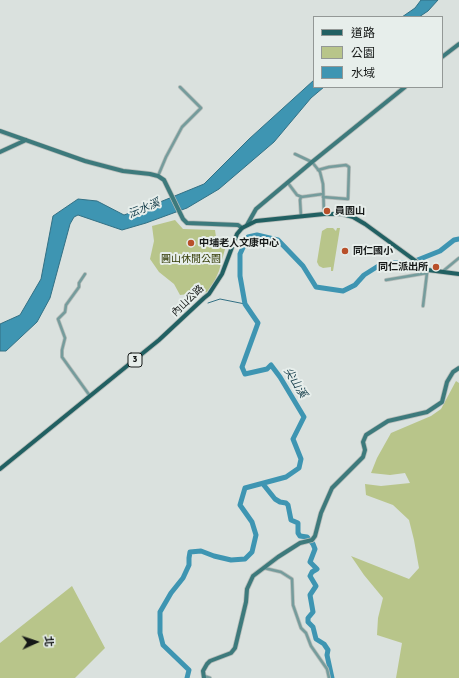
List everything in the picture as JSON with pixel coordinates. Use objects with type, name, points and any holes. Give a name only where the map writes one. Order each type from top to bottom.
[{"type":"main road","points":[[242,228],[256,221],[324,214],[342,214],[353,217],[421,266],[427,272],[459,274]]},
{"type":"main road","name":"內山公路","points":[[0,469],[159,340],[209,294],[222,274],[237,234],[242,228]]},
{"type":"street","points":[[443,56],[459,44]]},
{"type":"street","points":[[158,176],[182,127],[201,108],[180,87]]},
{"type":"street","points":[[247,225],[256,209],[404,88]]},
{"type":"street","points":[[0,131],[85,161],[123,171],[158,176],[164,180],[183,219],[187,223],[238,225],[242,228]]},
{"type":"street","points":[[0,152],[26,140]]},
{"type":"street","points":[[295,154],[312,162],[322,177],[324,214]]},
{"type":"street","points":[[288,183],[297,195],[302,197],[323,195],[348,199],[349,166],[329,167],[318,170]]},
{"type":"street","points":[[301,216],[300,200],[302,197]]},
{"type":"street","points":[[441,272],[459,258]]},
{"type":"street","points":[[386,280],[427,272],[423,306]]},
{"type":"street","points":[[85,274],[79,283],[79,287],[66,305],[66,312],[58,319],[65,338],[62,357],[90,396]]},
{"type":"street","points":[[210,678],[207,676],[204,677],[203,671],[207,664],[210,661],[231,653],[235,648],[246,602],[247,590],[253,576],[278,557],[300,543],[310,541],[315,536],[321,513],[332,488],[363,457],[365,453],[364,439],[366,435],[388,421],[427,412],[442,402],[447,382],[459,368]]},
{"type":"street","points":[[263,568],[281,572],[292,580],[293,605],[301,628],[306,633],[310,646],[327,668],[329,678]]},
{"type":"green space","name":"圓山休閒公園","points":[[175,220],[183,229],[215,230],[216,237],[225,249],[219,271],[207,292],[180,295],[174,284],[159,272],[150,259],[154,241],[152,226]]},
{"type":"green space","points":[[327,228],[333,228],[336,231],[337,228],[340,228],[333,271],[331,271],[331,267],[323,268],[319,266],[317,262],[322,231]]},
{"type":"green space","points":[[456,381],[459,383],[459,678],[396,678],[402,643],[377,635],[378,618],[383,598],[351,556],[409,579],[419,568],[409,520],[393,505],[366,495],[365,484],[381,486],[410,483],[405,473],[390,475],[371,473],[377,458],[391,433],[431,416],[441,409]]},
{"type":"green space","points":[[72,586],[105,648],[75,678],[0,678],[0,643]]},
{"type":"water","points":[[421,0],[438,0],[428,11],[420,16],[403,16],[415,8]]},
{"type":"water","name":"沄水溪","points":[[313,81],[313,88],[323,88],[311,98],[274,142],[219,189],[187,208],[122,230],[78,215],[74,217],[70,224],[50,298],[37,322],[6,351],[0,351],[0,324],[20,315],[41,279],[53,216],[78,199],[97,201],[124,215],[160,202],[204,184],[249,139]]},
{"type":"waterway","name":"尖山溪","points":[[187,678],[189,670],[163,645],[160,633],[160,612],[171,593],[183,578],[189,565],[190,552],[201,551],[231,560],[245,559],[252,552],[256,535],[252,522],[240,505],[245,488],[286,477],[299,468],[301,459],[293,439],[304,417],[280,377],[271,365],[267,369],[245,374],[242,367],[258,323],[245,304],[240,276],[240,254],[248,237],[257,235],[278,240],[303,266],[316,287],[343,291],[355,285],[364,275],[383,263],[410,263],[440,251],[454,240],[459,239]]},
{"type":"waterway","points":[[208,303],[220,299],[245,304]]},
{"type":"waterway","points":[[263,484],[275,499],[288,505],[291,520],[298,523],[298,533],[300,536],[307,537],[315,549],[310,562],[317,569],[312,572],[310,576],[316,586],[310,595],[313,612],[308,618],[308,622],[313,627],[316,639],[324,644],[328,650],[327,655],[332,678]]},
{"type":"place","name":"員園山","points":[[327,211]]},
{"type":"place","name":"中埔老人文康中心","points":[[191,243]]},
{"type":"place","name":"同仁國小","points":[[345,251]]},
{"type":"place","name":"同仁派出所","points":[[436,267]]}]
